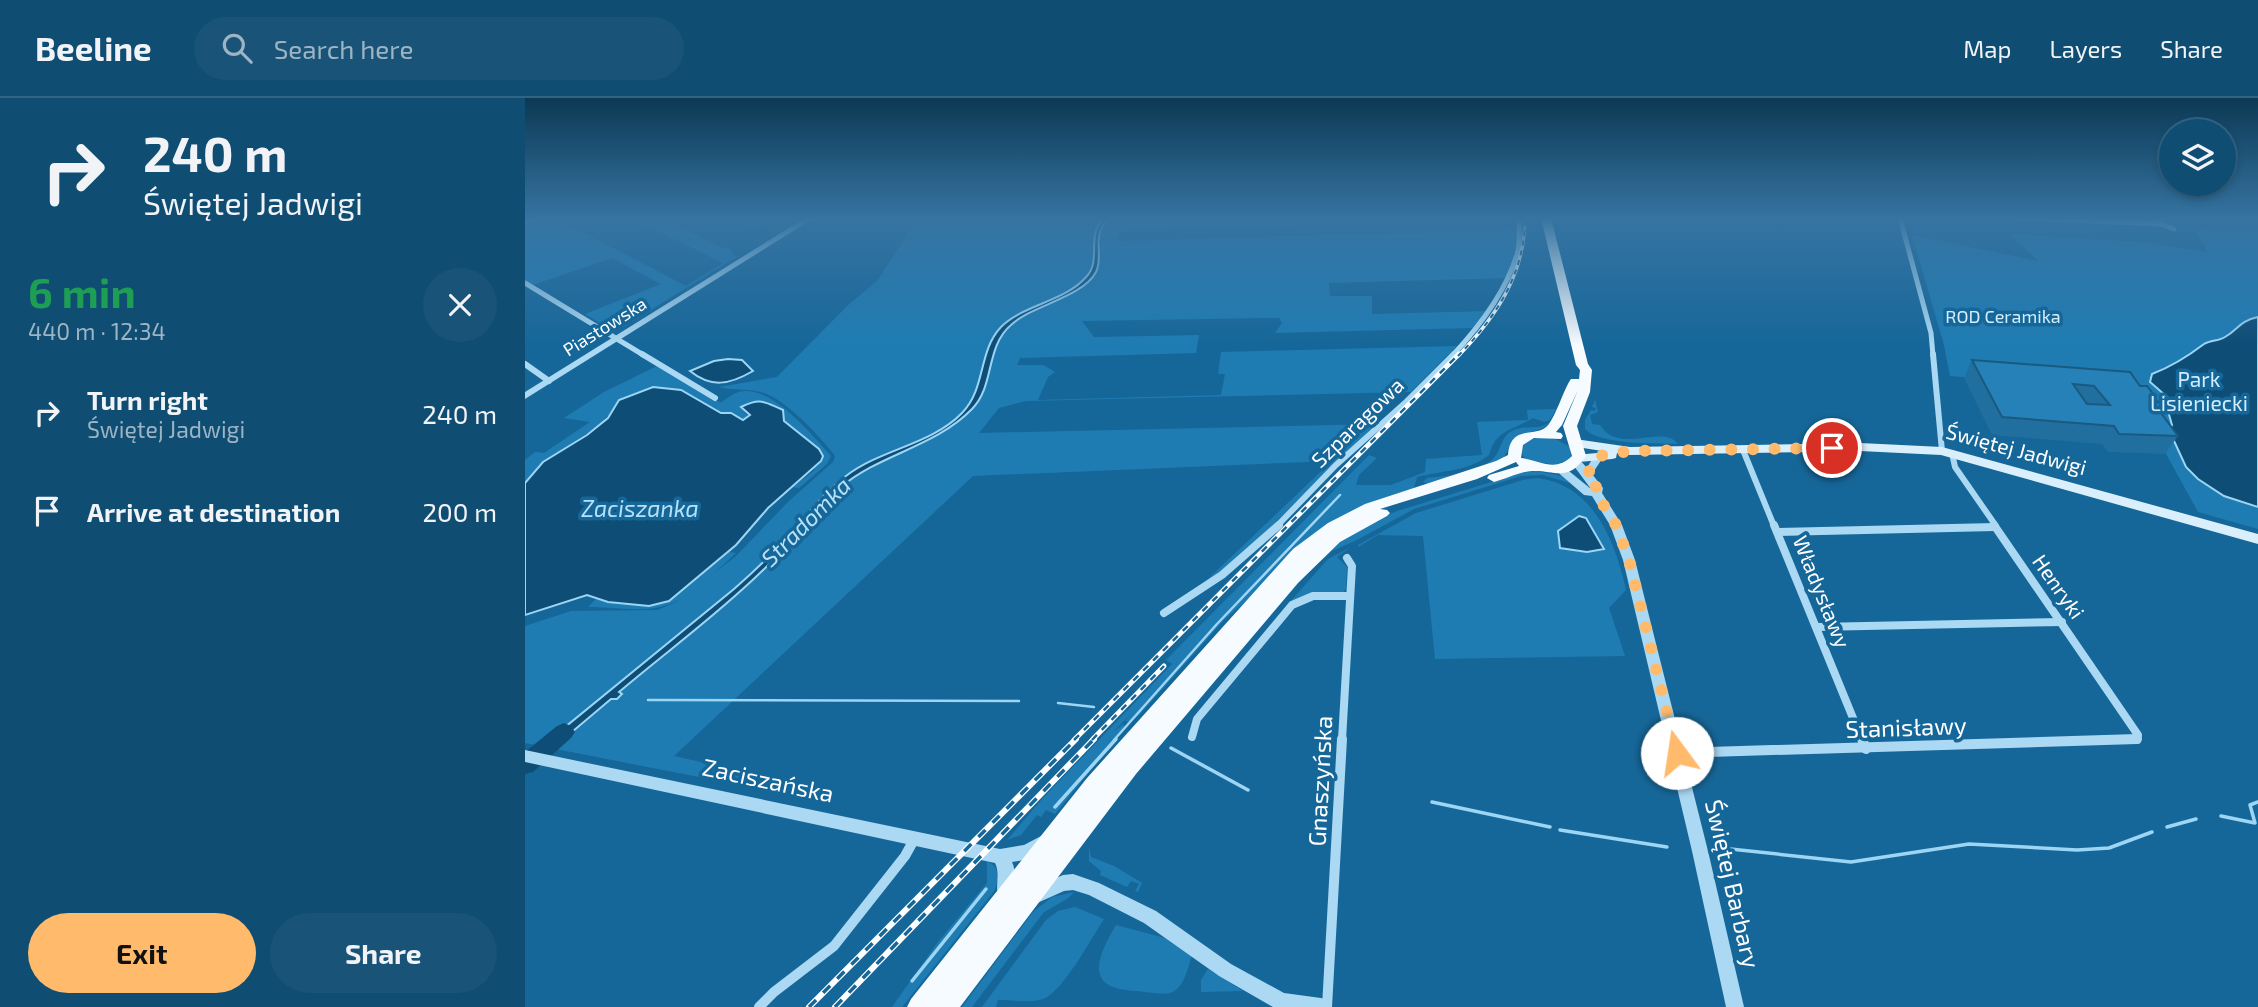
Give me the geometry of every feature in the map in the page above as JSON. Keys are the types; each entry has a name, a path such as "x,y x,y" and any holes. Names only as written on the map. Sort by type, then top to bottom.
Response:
{"main road":[{"path":"1059,842 1129,768 1297,574 1323,548 1353,527 1387,511 1531,467 1560,469 1580,465 1570,426 1585,387 1586,370 1581,365 1556,260"},
{"path":"1546,434 1555,425 1570,398 1577,370 1581,365"},
{"path":"1515,457 1516,444 1533,433 1575,443"},
{"name":"Świętej Jadwigi","path":"1575,443 1630,451"},
{"name":"Świętej Jadwigi","path":"1580,465 1599,456 1630,451 1860,447 1947,452 2258,539"},
{"path":"1515,457 1531,467"},
{"path":"919,1007 1014,900 1059,842 1115,759 1279,574 1310,543 1346,518 1370,507 1465,477 1515,457"},
{"path":"945,1007 1014,900"}],"street":[{"name":"Piastowska","path":"525,396 742,260"},
{"name":"Szparagowa","path":"1164,613 1200,593 1258,545 1333,471 1345,455 1356,449 1402,404 1479,324 1496,302 1516,260"},
{"name":"Henryki","path":"1911,260 1931,333 1947,452 1995,527 2138,735 2137,740"},
{"path":"525,283 715,398"},
{"path":"525,364 549,381"},
{"name":"Władysławy","path":"1743,450 1866,749"},
{"name":"Świętej Barbary","path":"1580,465 1597,488 1596,493 1616,525 1629,560 1677,753 1735,1007"},
{"name":"Świętej Barbary","path":"1560,469 1588,492 1596,493"},
{"path":"1777,532 1995,527"},
{"name":"Gnaszyńska","path":"1327,1007 1352,566 1347,558"},
{"path":"1192,737 1197,719 1292,605 1313,596 1349,596"},
{"path":"1818,627 2062,622"},
{"name":"Stanisławy","path":"1677,753 2137,740"},
{"name":"Zaciszańska","path":"525,757 559,762 1000,857 1059,842"},
{"path":"759,1007 774,992 834,946 905,856 915,837"},
{"path":"1059,842 1065,868 1073,882"},
{"path":"1000,857 1007,869 1014,900 1073,882 1136,909 1225,970 1282,1002 1321,1007"}],"green space":[{"path":"525,260 605,260 533,285 525,281"},
{"path":"617,260 637,260 686,286 723,263 718,260 731,260 615,332 585,314 661,284"},
{"path":"890,260 1513,260 1506,278 1329,283 1330,296 1372,296 1372,314 1488,311 1473,328 1275,333 1282,323 1279,318 1082,321 1094,337 1199,335 1196,353 1020,358 1017,365 1043,365 1055,372 1048,377 1038,400 1221,395 1225,374 1218,374 1221,352 1457,346 1411,392 1026,401 999,408 979,433 1379,424 1230,566 1188,598 1332,461 973,476 674,756 798,784 807,789 801,797 525,743 525,626 571,611 658,610 676,602 735,557 789,501 833,462 835,456 829,448 803,420 773,397 759,391 719,387 777,377 847,306 877,281"},
{"path":"1919,260 2258,260 2258,529 2198,512 2131,390 1950,376 1944,345"},
{"path":"659,365 712,400 722,402 736,393 748,391 762,394 801,423 831,456 827,464 799,488 793,487 815,470 784,421 783,410 765,403 747,404 743,411 749,417 743,420 731,413 721,413 681,390 653,387 625,397 598,426 543,462 525,483 525,460 535,452 544,453 590,422 564,418 604,392"},
{"path":"1595,400 1598,412 1590,415 1592,424 1600,425 1608,434 1629,439 1671,438 1678,444 1615,441 1592,434 1585,429 1585,420 1591,410 1595,411 1596,408 1592,407"},
{"path":"1556,409 1550,420 1544,422 1533,418 1500,435 1489,455 1481,460 1464,467 1417,477 1414,488 1377,500 1252,596 1224,620 1139,715 1130,722 1125,721 1134,711 1112,733 1123,724 1125,728 1055,814 1046,810 1041,817 1037,815 1021,835 1007,840 1043,798 1172,664 1166,660 1369,455 1377,458 1359,475 1356,485 1391,485 1425,472 1426,459 1482,455 1477,422 1528,420 1527,410"},
{"path":"1553,421 1543,428 1514,438 1503,459 1482,466 1494,458 1505,437 1512,431 1538,427"},
{"path":"1538,437 1556,439 1570,447 1571,458 1556,465 1526,460 1521,452 1523,444"},
{"path":"1536,471 1567,477 1573,484 1543,475 1521,476 1414,509 1332,551 1305,575 1157,749 1296,581 1332,546 1397,511 1521,473"},
{"path":"1461,473 1429,484 1423,482 1427,478"},
{"path":"1538,478 1557,483 1588,504 1599,519 1615,553 1626,590 1609,608 1625,656 1435,659 1423,536 1378,535 1358,547 1358,545 1416,513 1523,480","holes":["1586,518 1603,545 1558,541 1558,531"]},
{"path":"1351,547 1337,557 1347,567 1346,589 1343,592 1310,594 1289,603 1328,559"},
{"path":"729,552 736,553 701,585 670,604 643,609 588,607 597,598 608,602 669,601"},
{"path":"1089,846 1091,857 1114,866 1142,883 1138,892 1135,891 1139,884 1131,881 1127,887 1100,875 1101,871 1089,861"},
{"path":"987,861 994,866 997,873 995,890 902,1007 892,1007 938,942 987,883"},
{"path":"1074,892 1044,912 972,1007 962,1007 1033,912 1052,897"},
{"path":"1075,907 1104,919 1077,963 1059,986 1043,999 998,1000 996,1007 982,1007 1046,920 1058,911"},
{"path":"1116,925 1165,938 1192,956 1179,987 1163,994 1120,989 1109,985 1099,970 1100,960"},
{"path":"1208,969 1243,991 1201,992 1201,980"}],"water":[{"path":"1099,260 1096,272 1089,281 1068,295 1020,318 1003,334 993,355 984,389 972,409 941,433 873,466 841,487 761,572 619,692 622,694 617,699 611,699 553,748 542,746 734,589 772,554 837,483 875,459 936,433 950,424 970,403 989,347 1001,327 1021,313 1078,285 1087,276 1093,262"},
{"path":"2258,317 2258,507 2224,496 2198,479 2186,467 2169,430 2172,425 2168,411 2174,403 2150,382 2152,374"},
{"path":"742,360 753,371 720,383 705,380 690,371 714,361"},
{"name":"Zaciszanka","path":"653,387 681,390 721,413 731,413 743,420 750,415 741,407 758,401 783,410 784,421 819,449 823,456 821,461 768,508 736,545 669,601 649,606 608,602 587,595 525,615 525,483 543,462 587,435 608,418 619,400"},
{"path":"1579,516 1586,518 1604,549 1587,552 1560,548 1558,531"}],"building":[{"path":"1972,360 2130,372 2140,386 2147,386 2154,395 2151,395 2158,402 2153,402 2178,436 2119,434 2114,426 2002,417","holes":["2073,384 2094,386 2110,405 2087,404"]}],"waterway":[{"path":"1114,740 1217,624 1340,495"},
{"path":"648,700 1019,701"},
{"path":"1058,703 1094,707"},
{"name":"Stradomka","path":"525,765 564,732"},
{"path":"1055,807 1116,739"},
{"path":"1171,748 1248,790"},
{"path":"1432,802 1550,827"},
{"path":"2221,816 2255,823 2250,805 2258,802"},
{"path":"2167,827 2196,819"},
{"path":"1560,830 1667,847"},
{"path":"1721,848 1851,862 1969,844 2077,850 2109,848 2152,832"},
{"path":"912,981 986,889"}],"railway":[{"path":"1458,356 1496,310 1519,260"},
{"path":"1074,740 1459,354"},
{"path":"1092,740 1164,666"},
{"path":"809,1007 1076,739"},
{"path":"835,1007 1094,739"}],"route":[{"path":"1677,753 1622,537 1596,493 1597,488 1585,474 1591,470 1599,456 1630,451 1832,448"}],"park label":[{"name":"ROD Ceramika","path":"2003,317"},
{"name":"Park Lisieniecki","path":"2199,392"}]}
